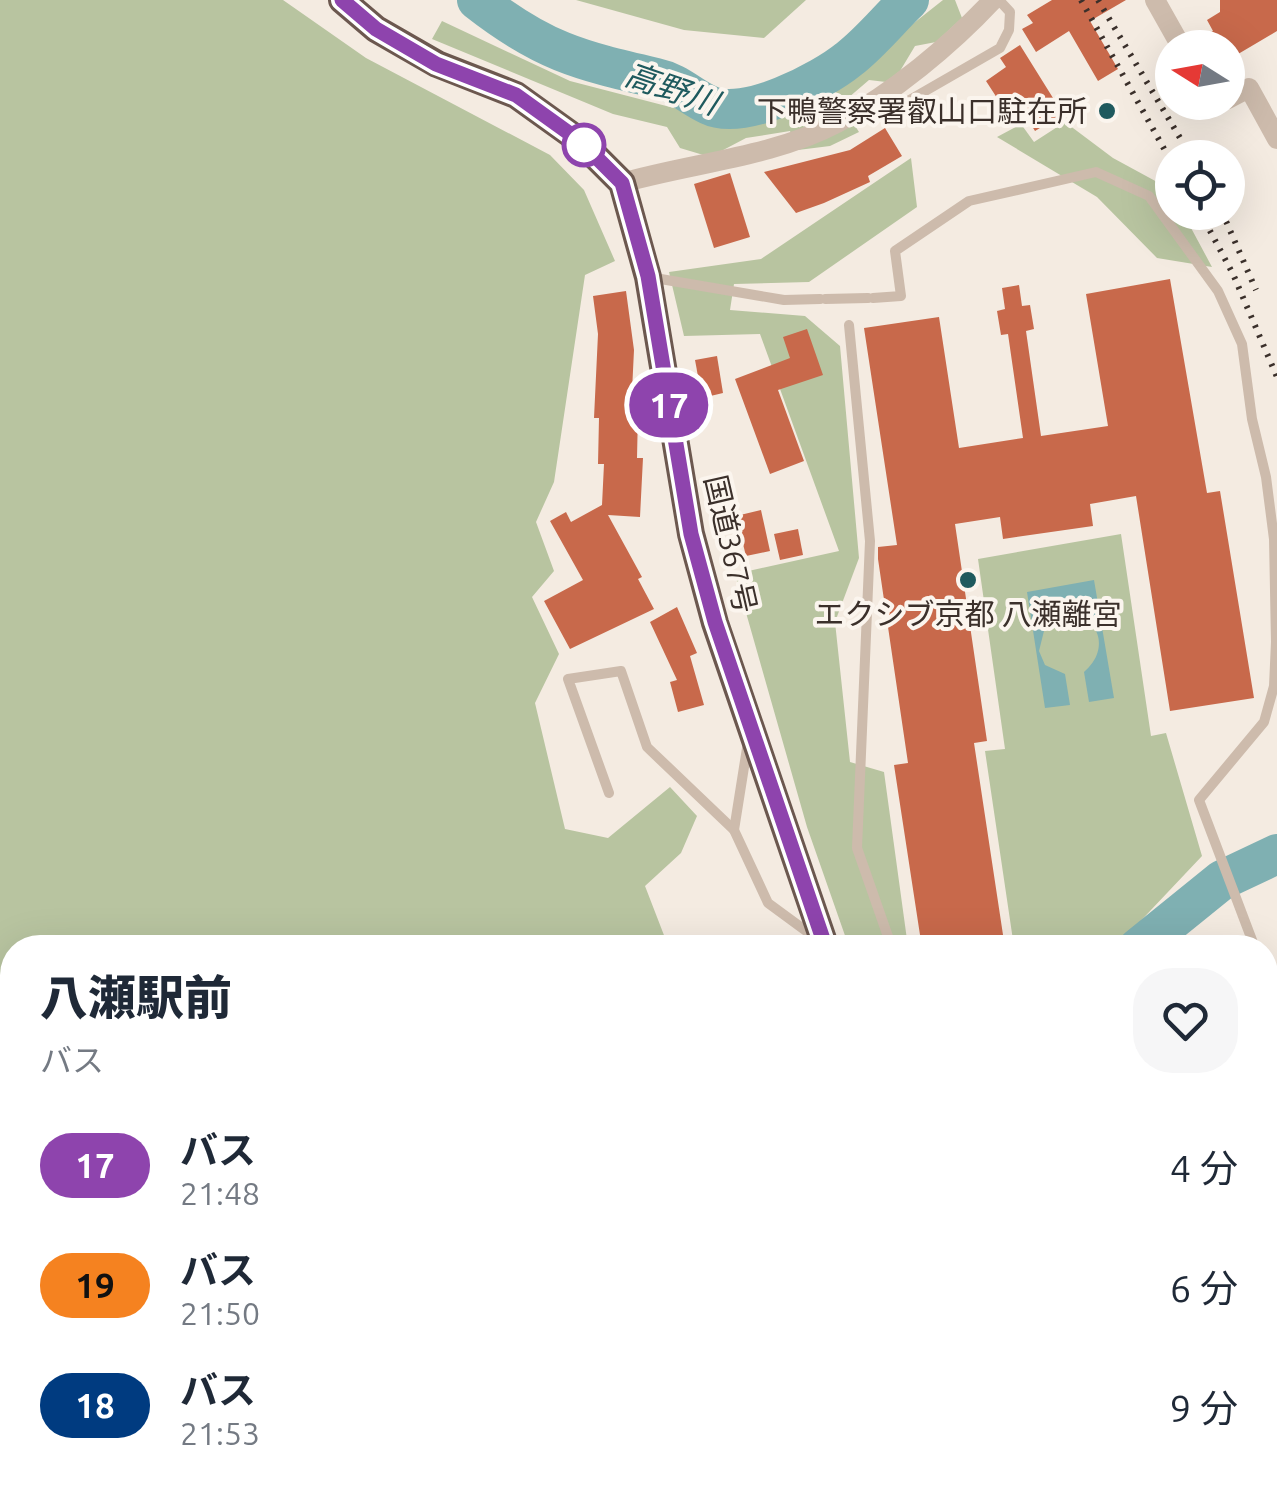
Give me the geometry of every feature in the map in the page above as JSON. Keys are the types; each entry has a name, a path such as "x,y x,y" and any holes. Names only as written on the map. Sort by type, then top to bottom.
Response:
{"highway":[{"name":"国道367号","path":"342,0 376,29 436,64 516,95 580,141 622,183 648,276 691,534 750,726 822,935"}],"street":[{"path":"962,0 991,4"},
{"path":"1155,0 1172,30"},
{"path":"622,183 788,142 837,123 958,38 991,4"},
{"path":"1245,90 1249,88 1277,139"}],"lane":[{"path":"888,113 1000,48 1009,30 1010,12 991,4"},
{"path":"648,276 784,300 901,296 895,251 969,202 1096,172 1149,196 1218,291 1242,344 1252,419 1266,478 1274,539 1274,686 1264,722 1198,800 1250,935"},
{"path":"848,300 870,541 857,848 887,935"},
{"path":"610,793 568,678 621,670 647,747 734,830 768,902 812,935"},
{"path":"734,830 750,726"}],"green space":[{"path":"0,0 283,0 366,58 550,155 584,190 615,261 585,275 554,482 536,522 554,571 532,597 559,654 535,703 565,829 608,838 670,787 697,816 681,853 645,886 664,935 0,935"},
{"path":"576,0 806,0 764,38 684,30"},
{"path":"943,0 955,0 962,18 936,42 915,46 900,71 886,82 869,80 841,104 859,132 830,146 798,150 790,131 746,138 710,157 680,148 667,127 613,114 432,39 442,21 570,81 674,108 754,112 829,90"},
{"path":"1065,122 1113,158 1155,181 1155,230 1192,230 1212,267 1157,258 1097,197 997,137 1021,124 1034,142"},
{"path":"911,158 917,207 809,282 734,284 730,310 805,316 840,346 859,558 835,622 850,762 884,772 906,935 845,935 807,827 735,574 839,551 760,334 684,336 669,272 761,259"},
{"path":"1121,534 1151,736 1166,733 1202,856 1127,935 1012,935 985,751 1005,749 978,559"}],"water":[{"path":"1094,580 1114,698 1089,702 1084,672 1099,648 1098,636 1085,619 1060,616 1046,623 1039,651 1045,665 1065,674 1070,705 1045,708 1027,592"}],"building":[{"path":"1052,0 1126,0 1090,21 1118,69 1098,81 1069,31 1036,52 1022,29 1033,23 1027,15"},
{"path":"1220,0 1277,0 1277,31 1245,50 1245,30 1212,30 1207,20 1220,12"},
{"path":"1020,45 1063,114 1035,131 1022,110 1010,118 986,81 1006,67 1000,58"},
{"path":"885,128 902,156 868,176 870,182 824,203 796,213 764,172 850,150"},
{"path":"730,173 750,237 714,248 694,184"},
{"path":"1170,279 1207,493 1220,491 1254,698 1170,711 1136,496 1090,504 1093,526 1003,539 1000,517 955,524 987,741 974,743 1003,935 920,935 894,765 908,763 878,559 878,547 897,545 864,328 939,317 959,448 1023,438 1008,334 1001,335 997,311 1005,309 1002,288 1019,285 1022,306 1030,305 1034,329 1026,331 1041,436 1108,426 1086,294"},
{"path":"626,291 634,350 631,412 638,412 637,458 643,458 640,517 608,515 642,577 638,579 654,609 570,649 544,601 583,580 550,521 566,512 571,522 602,505 604,464 598,464 599,418 594,418 598,334 593,296"},
{"path":"807,329 823,375 778,390 804,461 770,474 735,379 790,358 783,337"},
{"path":"717,356 723,393 702,398 695,360"},
{"path":"761,510 770,551 746,556 736,516"},
{"path":"798,529 803,555 780,560 774,534"},
{"path":"677,607 697,653 690,656 704,705 678,712 670,682 677,680 650,622"}],"waterway":[{"name":"高野川","path":"477,0 521,31 562,51 664,80 724,109 762,104 821,78 857,52 909,0"},
{"name":"高野川","path":"1154,935 1222,880 1277,854"}],"railway":[{"path":"1081,0 1159,140"},
{"path":"1098,0 1181,140"},
{"path":"1210,230 1277,377"},
{"path":"1230,230 1256,290"}],"bus line":[{"name":"17","path":"342,0 376,29 436,64 516,95 580,141 622,183 648,276 691,534 715,622 822,935"}],"place":[{"name":"下鴨警察署叡山口駐在所","path":"1107,111"},
{"name":"エクシブ京都 八瀬離宮","path":"968,580"}]}
